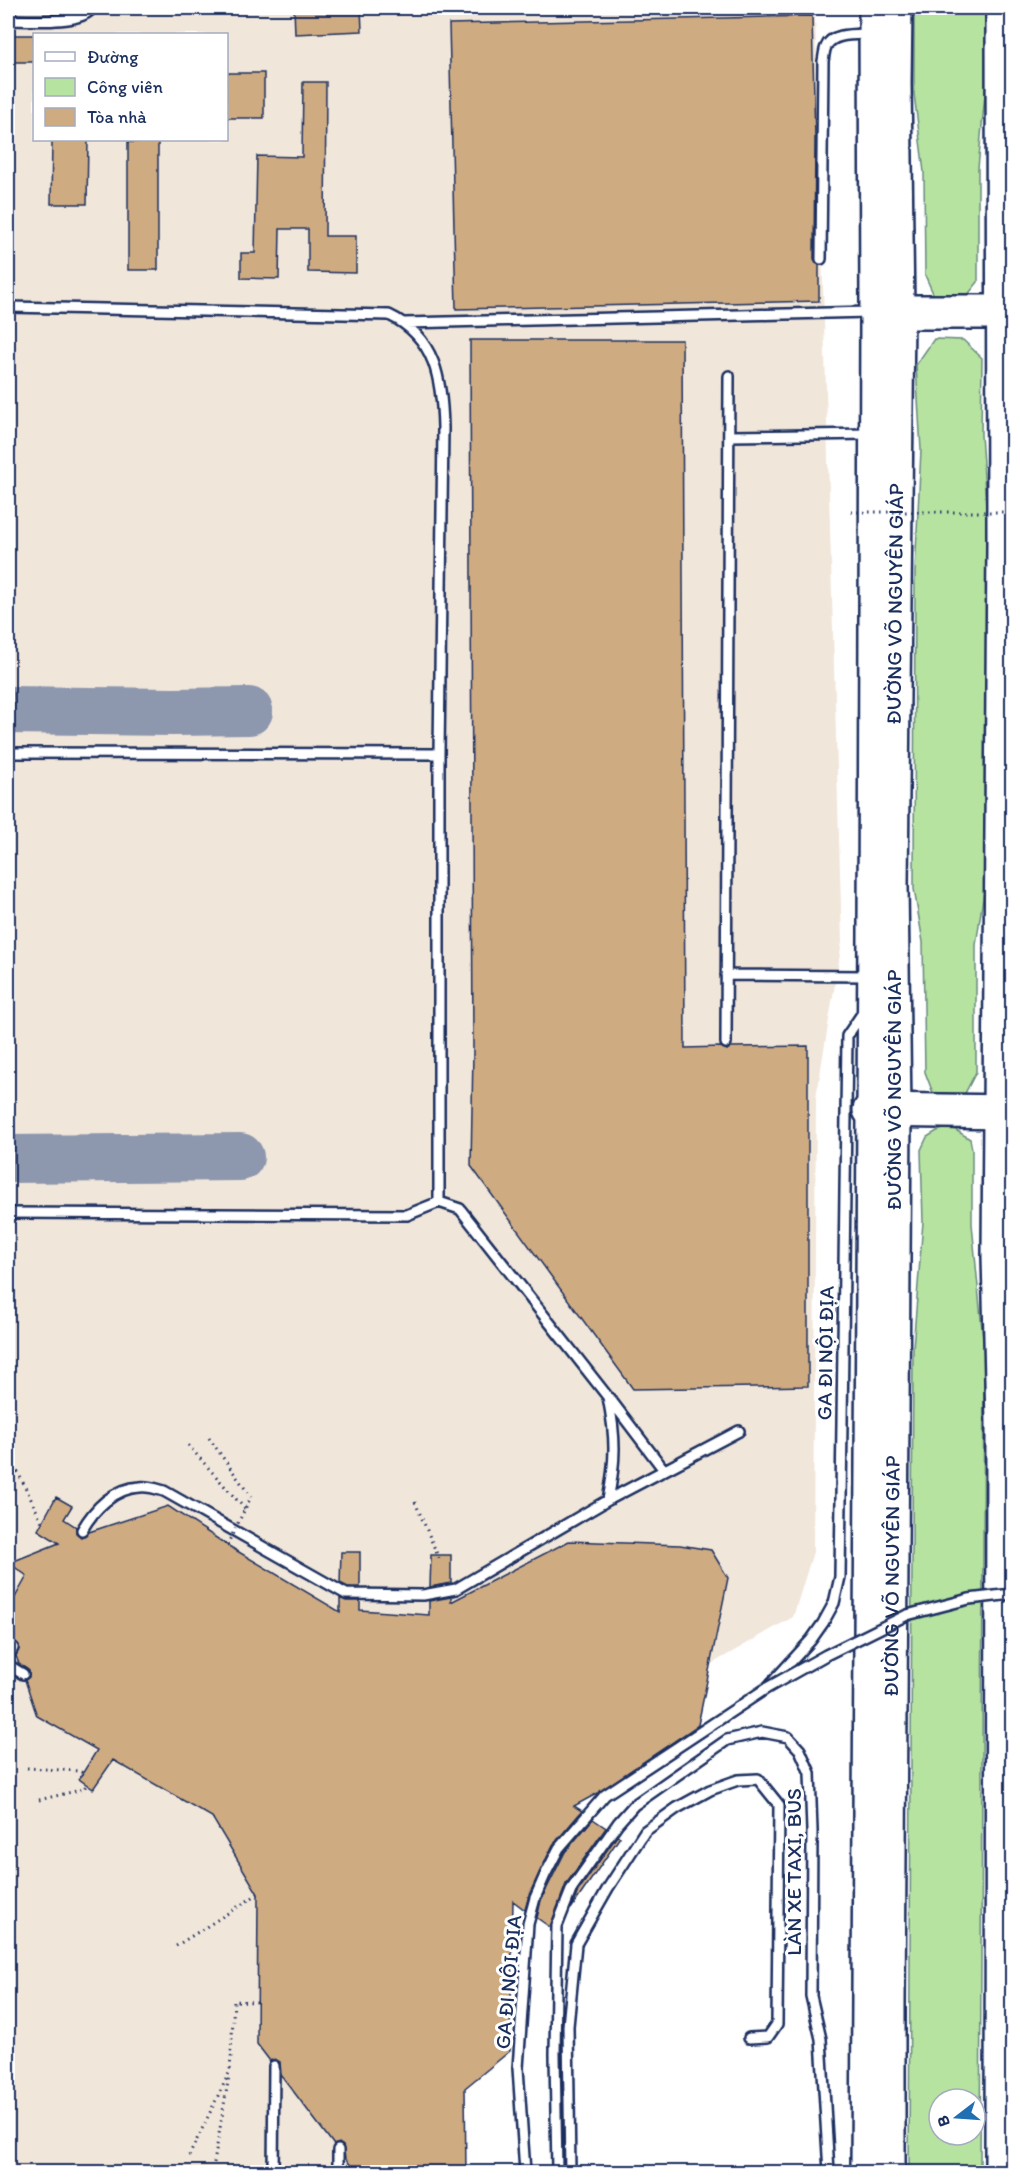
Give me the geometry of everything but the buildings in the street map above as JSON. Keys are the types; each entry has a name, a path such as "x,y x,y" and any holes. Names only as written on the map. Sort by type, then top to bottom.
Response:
{"highway":[{"name":"ĐƯỜNG VÕ NGUYÊN GIÁP","path":"888,2172 893,1314 878,984 891,886 886,312 895,8"},
{"path":"1002,2172 1003,1421 1008,843 1008,312 1003,8"},
{"path":"886,312 1008,312"},
{"path":"882,1110 1007,1112"}],"main road":[{"name":"ĐƯỜNG VÕ NGUYÊN GIÁP","path":"873,21 886,312 873,434 872,933 878,984"},
{"path":"872,933 891,886"},
{"name":"ĐƯỜNG VÕ NGUYÊN GIÁP","path":"865,2172 868,1338 882,1110"},
{"path":"868,1338 893,1314"}],"lane":[{"path":"8,20 70,19 89,12 92,8"},
{"path":"821,259 823,61 826,46 832,39 845,36 873,21"},
{"path":"8,307 389,315 405,322 886,312"},
{"path":"405,322 420,339 436,366 442,394 439,1202"},
{"path":"726,1042 729,376"},
{"path":"729,436 873,434"},
{"path":"8,753 439,754"},
{"path":"726,975 878,984"},
{"name":"GA ĐI NỘI ĐỊA","path":"766,1688 811,1640 823,1623 834,1603 840,1577 847,1036 878,984"},
{"path":"8,1213 407,1215 439,1202 460,1209 664,1470"},
{"path":"608,1397 615,1432 615,1464 608,1500"},
{"path":"82,1530 93,1512 115,1494 140,1486 164,1491 346,1594 423,1595 456,1589 608,1500 739,1431"},
{"name":"GA ĐI NỘI ĐỊA","path":"525,2172 518,2068 528,1924 535,1898 560,1848 605,1795 766,1688 907,1615 969,1599 1012,1594"},
{"path":"8,1657 13,1648"},
{"path":"8,1665 23,1674"},
{"name":"LÀN XE TAXI, BUS","path":"557,2172 555,2054 557,1926 572,1887 618,1823 634,1805 727,1740 762,1732 788,1737 800,1750 810,1773 813,1832 811,1996 821,2039 829,2171"},
{"path":"570,2172 568,2026 576,1944 608,1888 645,1831 677,1808 710,1790 738,1780 758,1779 779,1805 777,2024 768,2037 749,2038"},
{"path":"273,2172 274,2066"},
{"path":"338,2150 338,2172"}],"path":[{"path":"851,512 1012,512"},
{"path":"209,1438 251,1497 228,1545"},
{"path":"188,1445 246,1509"},
{"path":"15,1466 42,1522"},
{"path":"415,1502 440,1561"},
{"path":"27,1768 83,1773"},
{"path":"39,1800 84,1789 87,1785"},
{"path":"176,1946 258,1894"},
{"path":"214,2163 230,2071 234,2001 257,2002"},
{"path":"189,2157 230,2071"}],"shaded area":[{"path":"8,8 815,8 842,942 816,1098 813,1552 793,1617 445,1817 446,2172 8,2172"}],"green space":[{"path":"914,8 986,8 985,94 978,168 978,282 962,302 936,300 925,275 924,172 914,94"},
{"path":"934,339 963,340 982,358 981,435 990,561 984,891 976,945 976,1072 962,1099 947,1099 933,1093 925,1072 923,942 914,889 915,573 921,450 916,365"},
{"path":"951,1127 970,1139 972,1224 984,1350 980,2087 927,2087 927,2147 980,2147 980,2172 909,2172 913,1348 923,1222 921,1150 927,1137"}],"taxiway":[{"path":"8,710 249,711"},
{"path":"8,1159 240,1157"}]}
